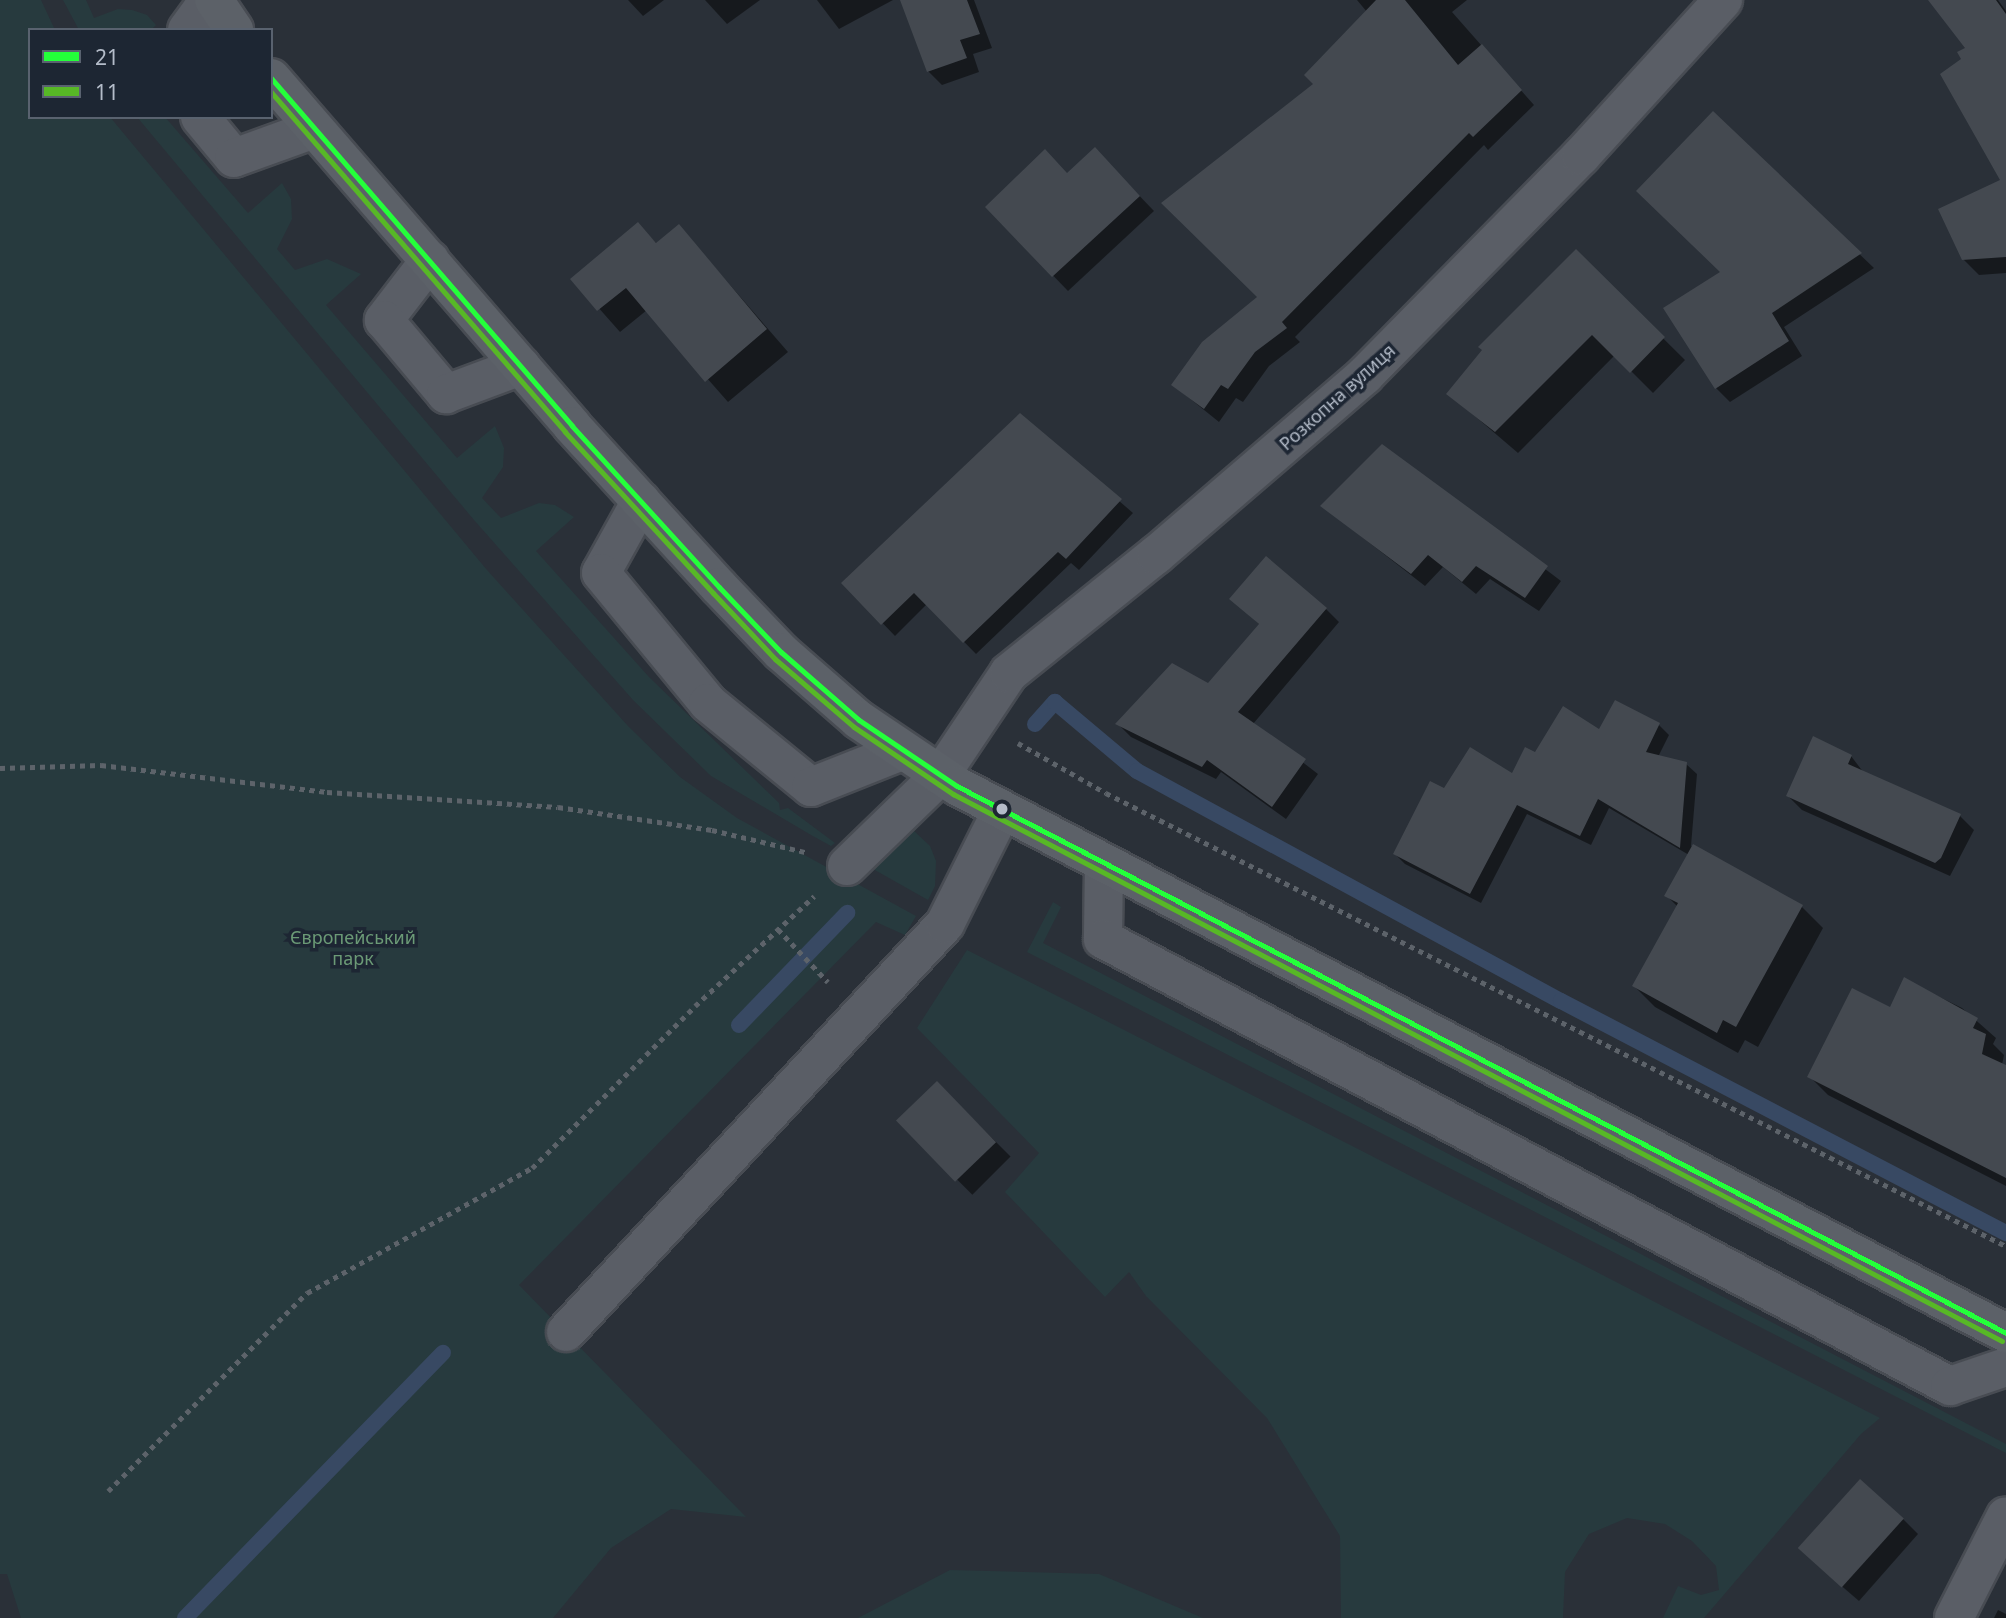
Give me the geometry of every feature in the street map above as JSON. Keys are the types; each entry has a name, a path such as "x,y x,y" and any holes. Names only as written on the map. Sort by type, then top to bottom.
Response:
{"main road":[{"path":"211,0 232,28"},
{"path":"273,80 641,501 781,652 859,720 940,776 1002,810 2006,1333"}],"street":[{"path":"189,28 211,0"},
{"name":"Розкопна вулиця","path":"847,866 940,776 977,715 1031,652 1156,555 1365,375 1581,156 1723,0"},
{"path":"202,119 234,158 314,129"},
{"path":"430,260 384,320 446,394 521,366"},
{"path":"641,501 600,573 708,703 811,787 902,751"},
{"path":"566,1332 945,924 1002,810"},
{"path":"1104,864 1103,939 1950,1386 2006,1367"},
{"path":"1954,1618 2006,1516"}],"path":[{"path":"977,715 1106,793 2006,1246"},
{"path":"0,768 101,765 327,792 558,807 712,830 788,846 847,866 778,929 532,1168 307,1293 108,1491"},
{"path":"778,929 821,975"}],"green space":[{"name":"Європейський парк","path":"0,0 41,0 54,28 28,28 28,119 112,119 487,570 628,726 680,777 737,818 916,916 905,935 876,922 519,1285 746,1517 671,1509 611,1548 553,1618 21,1618 7,1574 0,1574"},
{"path":"63,0 86,0 94,18 118,9 132,10 147,15 156,25 153,28 78,28"},
{"path":"139,119 167,119 248,213 282,183 291,199 292,219 277,249 295,270 327,259 361,274 326,305 457,458 495,426 504,448 503,467 482,498 501,518 539,503 555,505 574,517 536,551 649,677 779,803 780,810 788,808 835,843 831,846 711,776 633,700 474,520"},
{"path":"913,830 930,846 936,861 935,886 928,900 873,869"},
{"path":"1053,902 1061,907 1043,943 2006,1444 2006,1453 1027,952"},
{"path":"967,950 1880,1418 1861,1434 1704,1618 1663,1618 1678,1586 1701,1595 1719,1590 1716,1566 1692,1541 1665,1524 1627,1518 1589,1534 1565,1572 1563,1618 1341,1618 1340,1536 1267,1418 1146,1296 1129,1272 1105,1297 1005,1192 1039,1153 917,1028"},
{"path":"950,1570 1099,1574 1203,1618 858,1618"}],"building":[{"path":"900,0 967,0 980,34 960,40 967,58 927,72"},
{"path":"1376,0 1405,0 1458,65 1482,44 1522,90 1473,137 1469,133 1282,322 1287,328 1255,352 1228,389 1221,385 1204,409 1171,385 1202,342 1257,297 1161,203 1313,84 1304,75"},
{"path":"1928,0 1996,0 2006,14 2006,257 1962,260 1938,209 2000,180 1940,74 1961,59 1957,52 1965,48"},
{"path":"1713,111 1862,253 1772,313 1789,341 1715,389 1663,308 1720,272 1636,191"},
{"path":"1095,147 1140,196 1052,277 985,207 1045,149 1067,173"},
{"path":"638,222 656,243 679,224 767,329 705,382 626,288 597,311 570,279"},
{"path":"1576,249 1665,337 1630,373 1592,335 1495,432 1446,394 1482,350 1478,347"},
{"path":"1020,413 1122,499 1066,559 1058,552 963,643 914,593 881,625 841,583"},
{"path":"1382,444 1548,566 1525,598 1476,566 1462,582 1428,555 1411,574 1320,506"},
{"path":"1266,556 1327,608 1238,712 1306,759 1272,807 1207,760 1202,767 1115,724 1172,663 1208,683 1259,624 1229,599"},
{"path":"1615,700 1660,723 1646,752 1687,762 1680,848 1598,799 1580,836 1517,805 1470,894 1393,854 1430,781 1444,788 1470,747 1512,773 1525,747 1535,752 1563,706 1599,729"},
{"path":"1813,736 1852,755 1848,764 1961,814 1941,858 1935,863 1786,796"},
{"path":"1693,844 1803,905 1736,1027 1723,1020 1717,1033 1632,986 1678,903 1664,896"},
{"path":"1904,977 1978,1018 1973,1028 1986,1034 1982,1054 2006,1065 2006,1178 1807,1077 1852,988 1890,1007"},
{"path":"937,1081 996,1142 955,1182 896,1121"},
{"path":"1860,1479 1904,1518 1842,1588 1798,1548"}],"waterway":[{"path":"1035,724 1055,702 1137,771 1561,1001 2006,1233"},
{"path":"739,1025 847,913"},
{"path":"185,1618 443,1353"}],"transit line":[{"name":"21","path":"273,80 572,426 719,587 781,652 859,720 957,786 2006,1333"},
{"name":"11","path":"273,94 565,432 775,659 854,727 953,794 2002,1341"}]}
